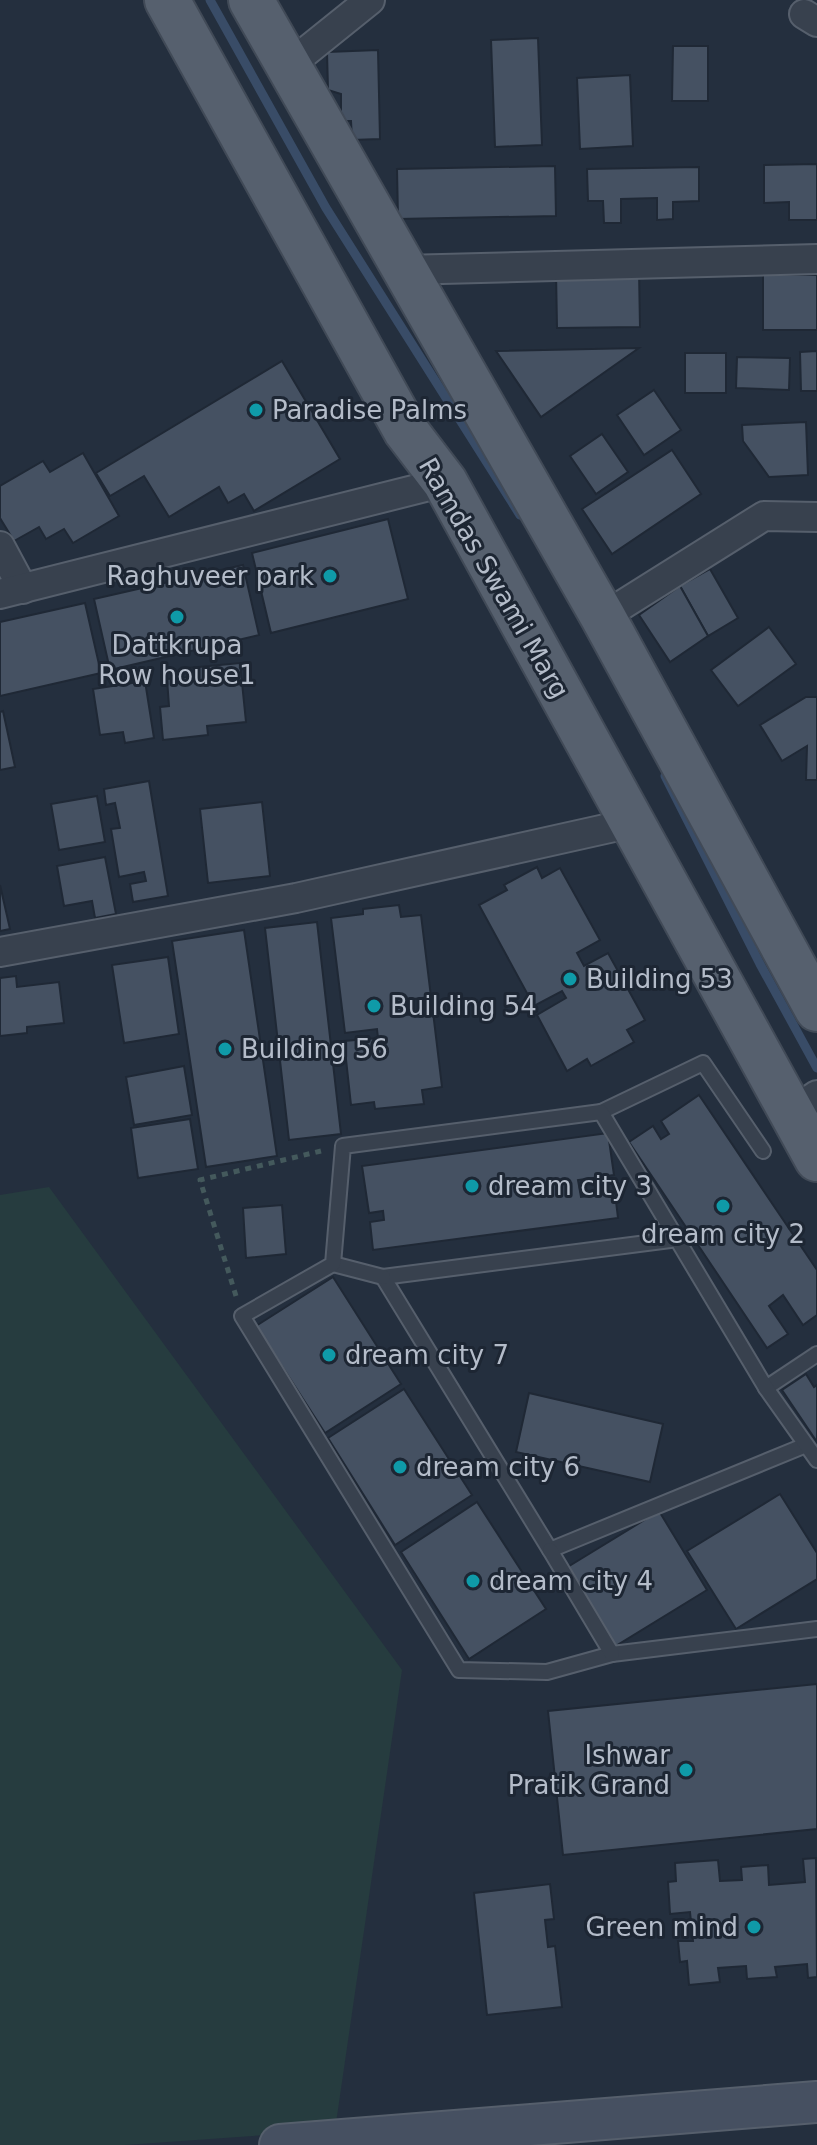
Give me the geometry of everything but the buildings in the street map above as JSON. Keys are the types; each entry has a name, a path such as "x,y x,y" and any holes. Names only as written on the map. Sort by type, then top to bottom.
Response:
{"main road":[{"name":"Ramdas Swami Marg","path":"167,0 406,431 445,482 632,823 806,1102 817,1159"},
{"path":"251,0 603,617 817,1009"},
{"path":"280,2145 817,2102"}],"street":[{"path":"288,66 370,0"},
{"path":"403,270 817,259"},
{"path":"0,546 12,591 445,482"},
{"path":"603,617 764,516 817,517"},
{"path":"0,952 296,898 632,823"}],"lane":[{"path":"333,1264 343,1146 601,1112 703,1063 763,1151"},
{"path":"601,1112 766,1388 817,1460"},
{"path":"678,1239 383,1277 333,1264 242,1316 459,1670 547,1672 612,1654 817,1629"},
{"path":"383,1277 612,1654"},
{"path":"766,1388 817,1354"},
{"path":"550,1550 806,1445"}],"path":[{"path":"242,1316 200,1180 343,1146"}],"green space":[{"path":"49,1187 402,1670 335,2130 125,2145 0,2145 0,1195"}],"waterway":[{"path":"210,0 326,208 520,515"},
{"path":"665,776 760,964 817,1068"}],"place":[{"name":"Paradise Palms","path":"256,410"},
{"name":"Raghuveer park","path":"330,576"},
{"name":"Dattkrupa Row house1","path":"177,617"},
{"name":"Building 53","path":"570,979"},
{"name":"Building 54","path":"374,1006"},
{"name":"Building 56","path":"225,1049"},
{"name":"dream city 3","path":"472,1186"},
{"name":"dream city 2","path":"723,1206"},
{"name":"dream city 7","path":"329,1355"},
{"name":"dream city 6","path":"400,1467"},
{"name":"dream city 4","path":"473,1581"},
{"name":"Ishwar Pratik Grand","path":"686,1770"},
{"name":"Green mind","path":"754,1927"}]}
